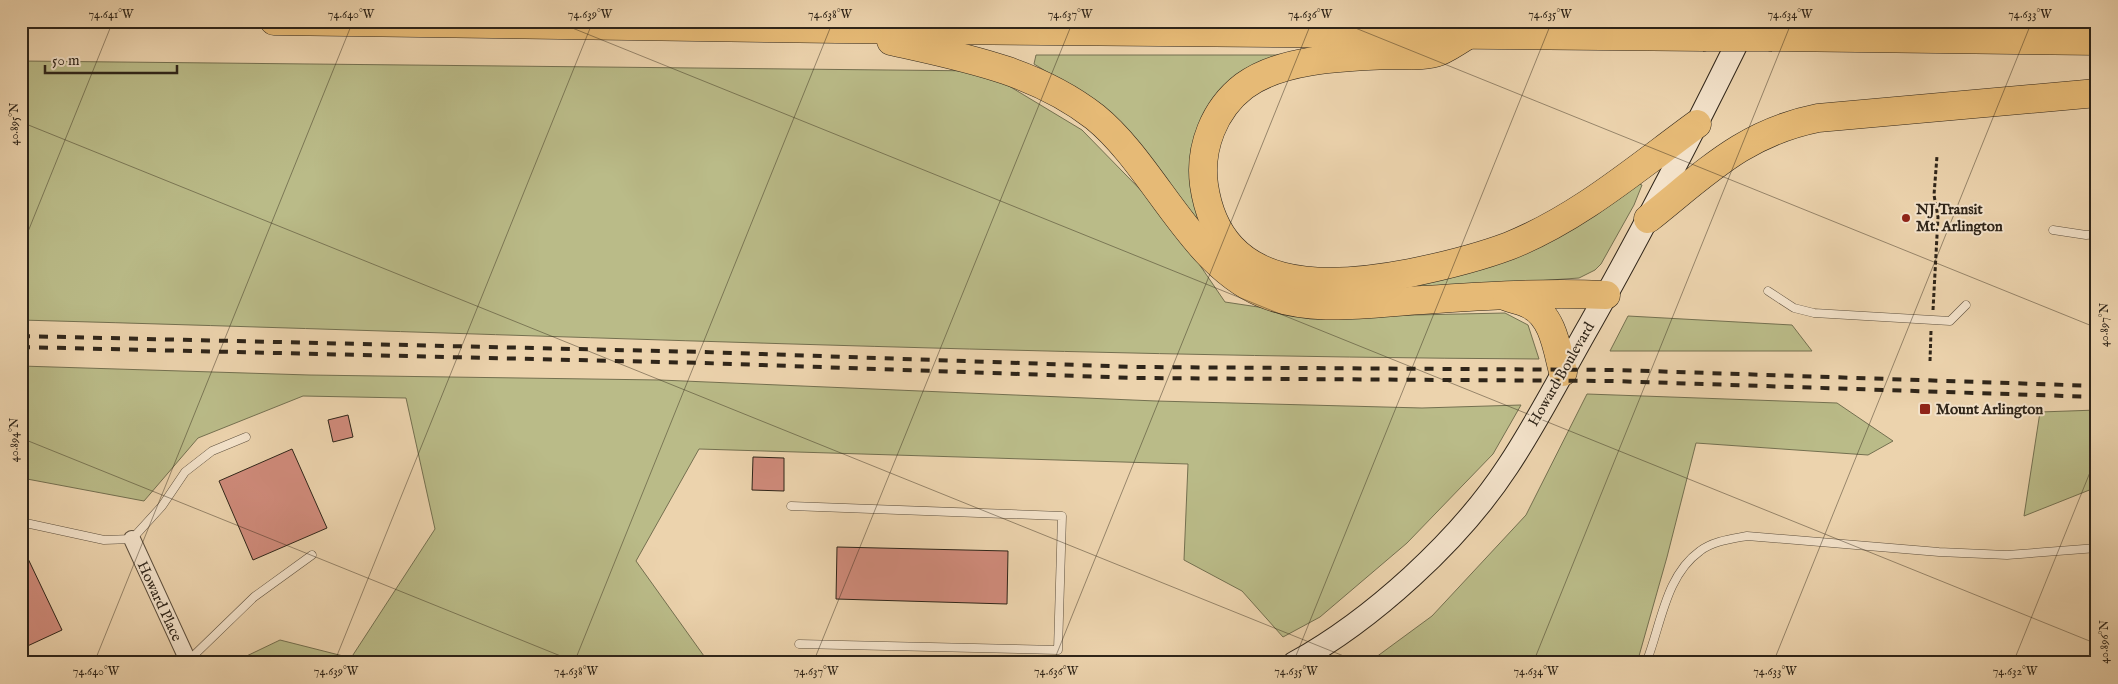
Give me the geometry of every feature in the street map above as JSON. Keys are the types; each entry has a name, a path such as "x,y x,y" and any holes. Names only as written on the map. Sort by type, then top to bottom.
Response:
{"highway":[{"path":"274,21 837,29 2097,41"},
{"path":"837,29 1001,68 1028,78 1065,96 1096,118 1121,144 1219,266 1242,283 1262,293 1284,300 1328,305 1501,295 1568,293 1606,295"},
{"path":"1470,34 1434,54 1328,60 1281,68 1259,76 1229,99 1209,132 1203,159 1203,177 1206,199 1213,217 1234,249 1262,270 1308,282 1375,280 1452,265 1510,245 1567,217 1697,124"},
{"path":"1648,219 1736,149 1765,133 1799,122 1818,118 2097,93"},
{"path":"1501,295 1531,305 1540,312 1551,329 1563,372"}],"main road":[{"name":"Howard Boulevard","path":"1294,663 1374,609 1432,558 1465,521 1508,467 1648,219 1748,21"}],"street":[{"name":"Howard Place","path":"132,539 188,662"}],"lane":[{"path":"2053,230 2086,235 2097,234"},
{"path":"1768,291 1794,308 1814,313 1950,321 1966,306"},
{"path":"21,522 104,540 132,539 162,506 186,472 212,451 246,437"},
{"path":"791,506 1062,516 1058,650 800,644"},
{"path":"1646,663 1672,585 1684,565 1700,550 1721,541 1747,536 2007,556 2097,548"},
{"path":"188,662 254,598 312,555"}],"path":[{"path":"1930,361 1938,217 1934,195 1937,156"}],"green space":[{"path":"1036,55 1279,55 1205,121 1224,250 1375,289 1636,183 1642,185 1634,205 1601,264 1595,270 1579,278 1337,295 1233,263 1088,97 1034,64"},
{"path":"21,61 984,71 1082,130 1167,217 1225,302 1324,317 1505,313 1528,325 1539,359 1160,354 21,320"},
{"path":"1628,316 1792,325 1812,351 1610,351"},
{"path":"21,366 309,375 660,380 1156,401 1422,408 1521,405 1493,454 1407,543 1320,617 1283,637 1242,591 1184,560 1188,464 699,449 636,561 709,663 232,663 280,640 351,658 435,529 406,398 303,396 198,438 144,501 27,479 21,481"},
{"path":"1587,394 1837,403 1893,441 1868,455 1696,443 1667,557 1637,663 1368,663 1432,616 1526,515"},
{"path":"2097,410 2097,487 2024,516 2040,412"}],"building":[{"path":"348,415 353,437 333,442 328,420"},
{"path":"292,449 327,528 253,560 219,481"},
{"path":"753,457 784,458 784,491 752,490"},
{"path":"21,544 62,630 21,649"},
{"path":"837,547 1008,551 1007,604 836,599"}],"railway":[{"path":"21,336 703,352 1136,367 1618,370 2097,386"},
{"path":"21,347 703,363 1136,378 1612,381 2097,397"}],"place":[{"name":"NJ Transit Mt. Arlington","path":"1906,218"},
{"name":"Mount Arlington","path":"1925,409"}]}
